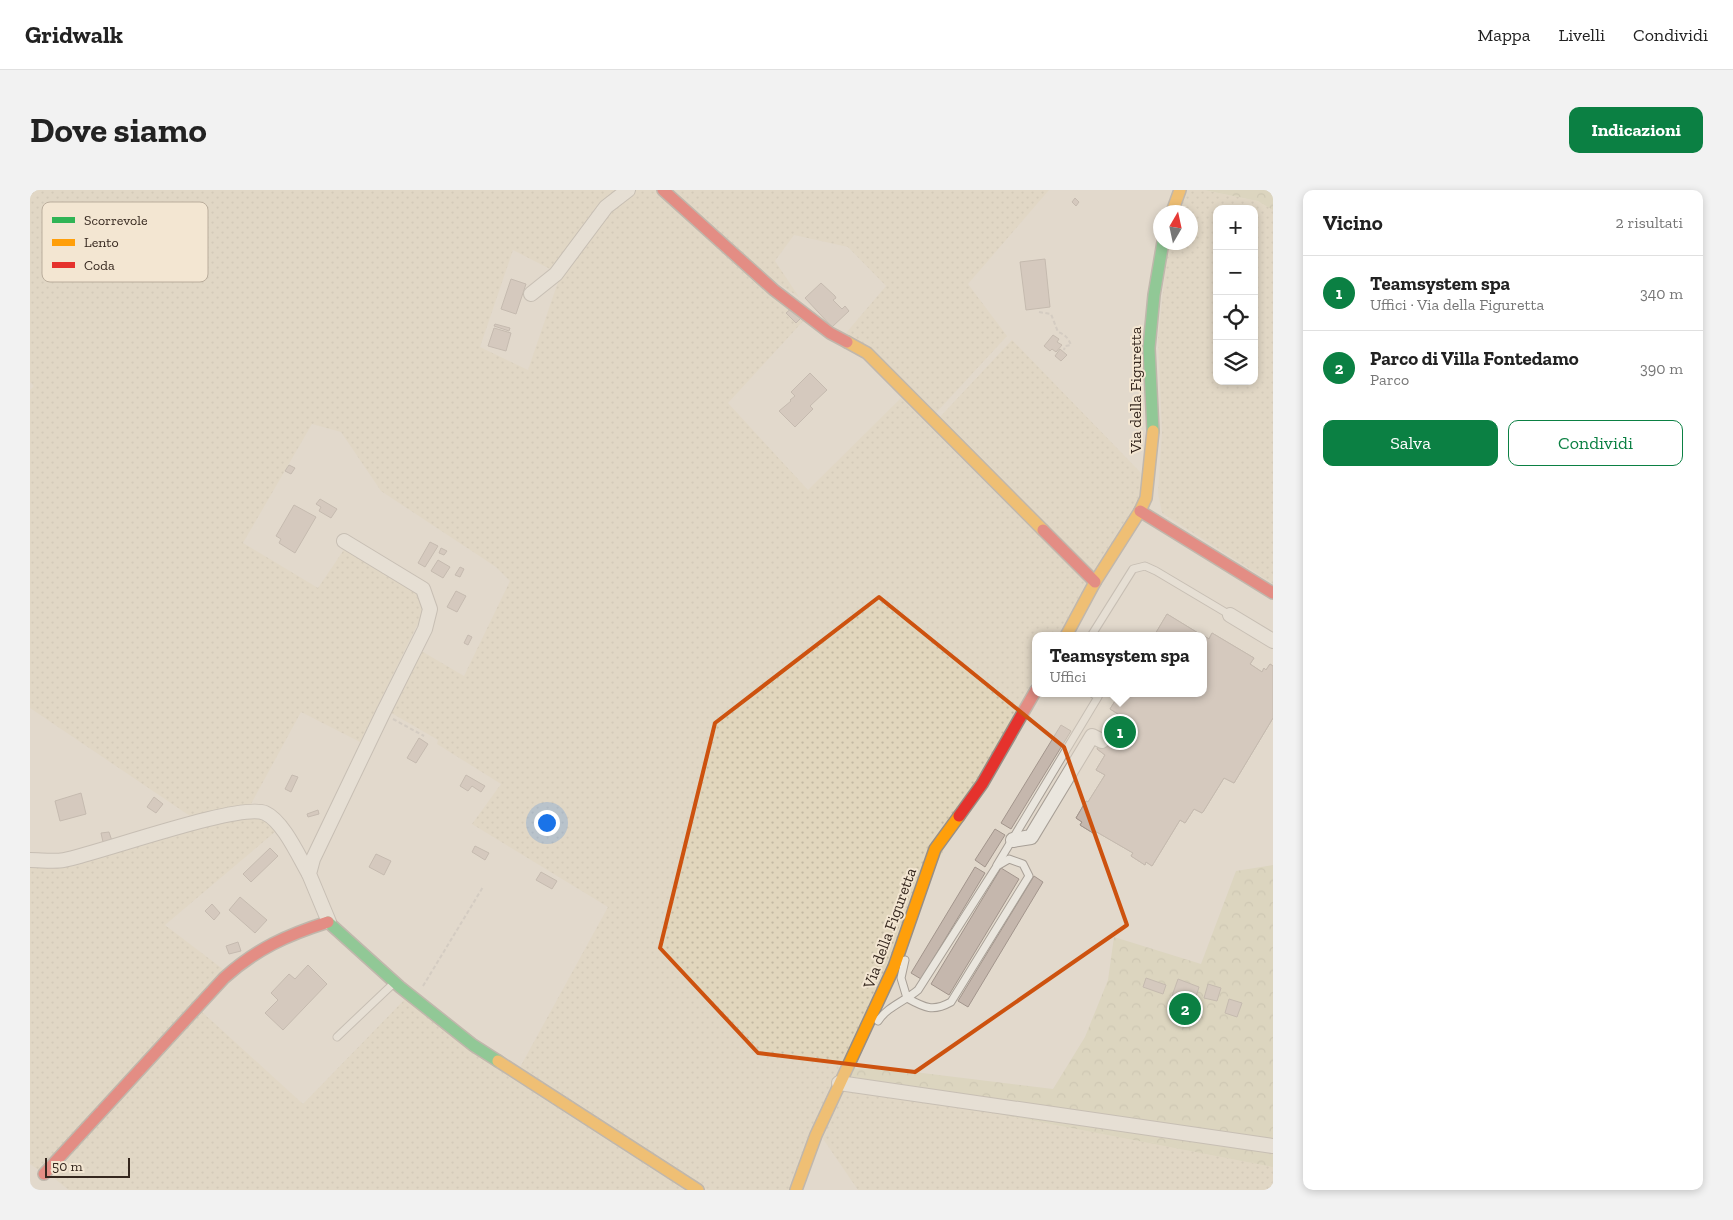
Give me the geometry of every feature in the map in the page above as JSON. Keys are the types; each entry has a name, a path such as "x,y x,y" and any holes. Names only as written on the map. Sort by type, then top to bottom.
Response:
{"street":[{"path":"531,294 556,274 606,207 628,190"},
{"path":"663,190 774,290 830,333 867,353 1095,582"},
{"path":"1175,205 1180,190"},
{"name":"Via della Figuretta","path":"1068,632 1095,582 1140,511 1146,498 1153,439 1149,348 1154,295 1162,250"},
{"path":"1140,511 1273,593"},
{"path":"309,874 313,859 383,713 426,629 430,609 423,589 344,541"},
{"path":"1230,615 1273,641"},
{"name":"Via della Figuretta","path":"796,1190 816,1135 894,967 935,849 982,784 1032,697"},
{"path":"1013,840 1031,837 1092,736 1102,741"},
{"path":"30,860 61,861 84,856 192,823 243,811 256,810 265,813 274,820 294,847 309,874 329,922 395,982 473,1045 698,1190"},
{"path":"44,1174 240,963 263,947 294,932 329,922"},
{"path":"839,1083 1273,1146"}],"lane":[{"path":"1094,632 1134,568 1145,566 1230,615"},
{"path":"860,1043 871,1032 883,1013 918,990 927,977 1013,840 1098,697"},
{"path":"922,886 901,978 907,998 921,1006 940,1008 952,1002 1029,876 1023,864 1009,859 997,866"},
{"path":"337,1038 395,982"}],"path":[{"path":"1039,312 1051,314 1058,332 1069,340 1071,345 1065,346 1064,350"},
{"path":"383,713 424,736"},
{"path":"415,999 483,886"}],"highlighted area":[{"path":"879,597 1064,747 1127,925 915,1072 758,1053 660,948 715,723"}],"shaded area":[{"path":"30,190 619,190 554,271 513,250 480,347 528,370 560,276 612,207 635,190 658,190 806,318 728,403 808,490 904,395 1089,581 1061,632 1032,632 1032,682 976,783 898,944 791,1190 708,1190 519,1069 608,907 472,824 501,784 437,744 438,740 388,711 418,649 464,676 510,581 496,567 381,491 341,432 312,424 243,543 318,588 345,548 418,593 425,609 360,742 301,712 251,804 190,816 30,708 30,390 34,386 30,382"},
{"path":"673,190 1049,190 968,284 1007,336 935,414 846,333 886,286 848,247 794,235 775,261 799,297 765,275"},
{"path":"1187,190 1204,190 1273,204 1273,584 1162,513 1158,493 1162,432 1158,338 1167,250 1198,250 1198,205 1182,205"},
{"path":"1012,340 1144,476 1137,504 1095,574 939,418"},
{"path":"254,814 271,822 276,831 165,925 224,970 40,1171 30,1164 30,866"},
{"path":"405,999 690,1190 69,1190 50,1175 201,1011 303,1104"},
{"path":"843,1087 1273,1156 1273,1190 858,1190 821,1136"}],"green space":[{"path":"1204,190 1273,190 1273,210 1258,201"},
{"path":"1273,865 1273,1167 839,1083 848,1068 898,1070 1053,1089 1085,1037 1108,980 1114,937 1201,964 1236,871"}],"building":[{"path":"1075,198 1079,202 1076,206 1072,202"},
{"path":"1045,259 1050,307 1026,310 1020,262"},
{"path":"511,279 526,284 516,314 501,309"},
{"path":"821,283 835,296 836,298 833,300 842,309 845,306 849,311 832,327 805,298"},
{"path":"794,306 803,316 796,323 786,313"},
{"path":"495,324 510,328 509,331 494,326"},
{"path":"494,328 511,333 506,351 488,346"},
{"path":"1053,335 1059,339 1057,342 1062,345 1056,352 1052,349 1050,351 1044,346"},
{"path":"1060,349 1067,355 1061,361 1055,356"},
{"path":"810,373 827,390 810,406 813,409 795,427 779,411 791,401 795,396 791,392"},
{"path":"289,465 295,468 291,474 285,471"},
{"path":"320,499 337,509 331,518 319,511 321,507 316,504"},
{"path":"294,505 316,517 295,553 279,543 281,539 276,536"},
{"path":"430,542 438,546 425,567 418,563"},
{"path":"441,548 447,551 444,555 439,553"},
{"path":"438,560 450,567 443,578 431,571"},
{"path":"460,567 464,569 460,577 455,575"},
{"path":"456,591 466,596 457,612 447,607"},
{"path":"1167,614 1196,632 1156,632"},
{"path":"1167,614 1196,632 1156,632"},
{"path":"1212,633 1254,658 1250,664 1262,672 1270,664 1273,666 1273,718 1234,783 1224,778 1203,812 1194,809 1185,823 1180,820 1152,866 1146,862 1145,865 1131,856 1133,853 1095,831 1093,833 1080,825 1082,822 1076,818 1105,775 1096,770 1105,755 1097,749 1118,714 1110,709 1118,697 1154,697 1136,727 1205,769 1246,702 1248,702 1247,698 1207,675 1207,638 1209,639","holes":["1125,745 1194,787 1184,800 1168,790 1141,834 1108,814 1135,770 1118,760"]},
{"path":"1212,633 1254,658 1250,664 1262,672 1270,664 1273,666 1273,718 1234,783 1224,778 1203,812 1194,809 1185,823 1180,820 1152,866 1146,862 1145,865 1131,856 1133,853 1095,831 1093,833 1080,825 1082,822 1076,818 1105,775 1096,770 1105,755 1097,749 1118,714 1110,709 1118,697 1207,697 1207,638 1209,639"},
{"path":"468,635 472,637 468,645 464,643"},
{"path":"1061,725 1071,731 1011,829 1001,823"},
{"path":"419,738 428,744 416,763 407,758"},
{"path":"292,775 298,777 291,792 285,789"},
{"path":"466,775 485,786 481,792 472,786 468,791 460,786"},
{"path":"81,793 86,814 60,821 55,801"},
{"path":"154,797 163,804 156,813 147,807"},
{"path":"318,810 319,814 308,817 307,814"},
{"path":"995,829 1005,835 985,867 975,860"},
{"path":"109,832 112,841 103,842 101,833"},
{"path":"475,846 489,853 485,860 472,852"},
{"path":"270,848 278,856 251,882 243,874"},
{"path":"376,854 391,861 384,875 369,867"},
{"path":"975,867 985,873 921,979 911,973"},
{"path":"1001,868 1019,879 949,995 931,984"},
{"path":"541,872 557,881 552,889 536,880"},
{"path":"1034,876 1043,882 968,1007 958,1001"},
{"path":"240,897 267,920 255,933 229,910"},
{"path":"212,904 220,913 214,920 205,911"},
{"path":"238,942 241,951 229,954 226,946"},
{"path":"308,965 327,984 283,1030 265,1013 278,1000 271,993 289,974 295,979"},
{"path":"1146,978 1166,985 1163,994 1143,987"},
{"path":"1178,979 1199,987 1194,1003 1172,996"},
{"path":"1208,984 1221,988 1217,1001 1204,998"},
{"path":"1229,999 1242,1003 1237,1017 1225,1013"}],"traffic: fast":[{"path":"1153,431 1149,348 1154,295 1162,250"},
{"path":"328,922 400,987 473,1045 498,1061"}],"traffic: slow":[{"path":"1175,205 1180,190"},
{"path":"847,342 867,353 1043,530"},
{"path":"1068,632 1095,582 1140,511 1146,498 1153,431"},
{"path":"796,1190 816,1135 894,967 935,849 959,816"},
{"path":"498,1061 698,1190"}],"traffic: jam":[{"path":"663,190 774,290 830,333 847,342"},
{"path":"1140,511 1273,593"},
{"path":"1043,530 1095,582"},
{"path":"959,816 982,784 1032,697"},
{"path":"44,1174 224,978 260,951 299,932 328,922"}],"place":[{"name":"Teamsystem spa","path":"1120,732"},
{"name":"Parco di Villa Fontedamo","path":"1185,1009"}]}
